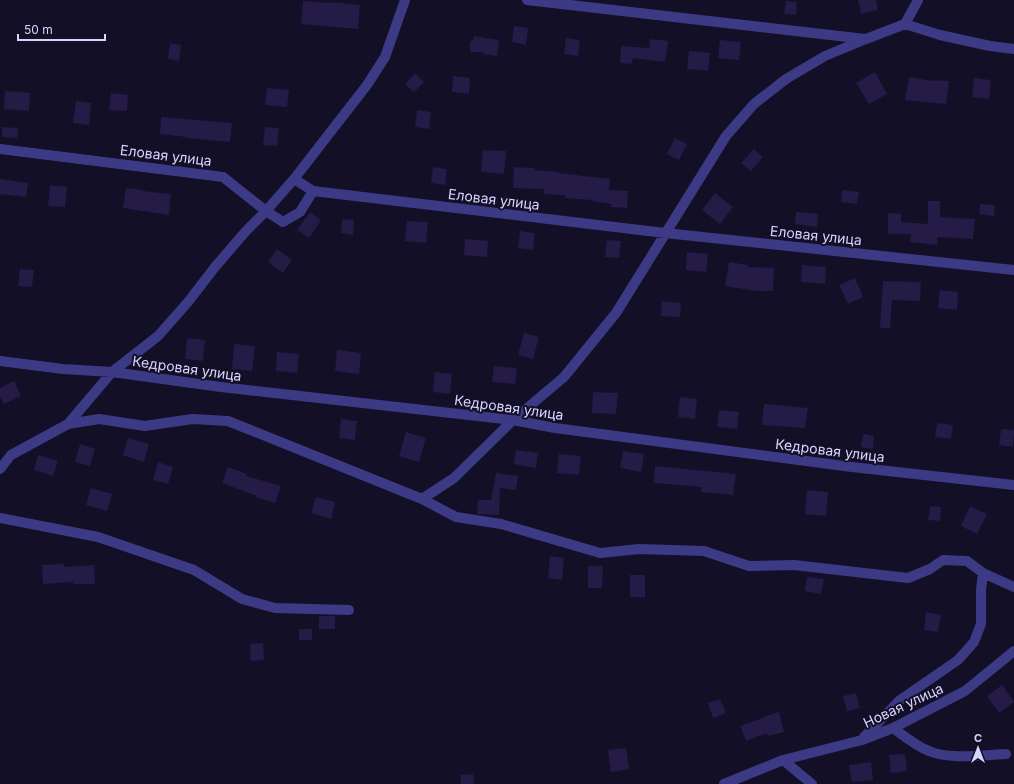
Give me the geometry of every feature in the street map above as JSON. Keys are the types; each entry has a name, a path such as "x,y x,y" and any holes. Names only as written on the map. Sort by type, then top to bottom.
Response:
{"street":[{"path":"68,424 112,372 158,336 246,231 266,212 294,179 367,85 385,57 405,0"},
{"path":"527,0 866,39"},
{"path":"905,24 918,0"},
{"path":"422,499 454,478 513,420 564,377 616,313 726,136 754,104 786,79 825,56 905,24 940,35 990,46 1014,49"},
{"name":"Еловая улица","path":"0,149 223,176 266,212 283,222 300,212 313,191 665,234 1014,270"},
{"path":"294,179 313,191"},
{"name":"Кедровая улица","path":"0,361 63,369 112,372 220,387 513,420 555,428 852,467 1014,485"},
{"path":"0,469 11,455 68,424 99,419 145,426 192,420 228,421 422,499 456,517 501,524 600,553 639,549 704,551 749,566 794,565 908,578 930,569 943,560 967,561 983,573 1014,587"},
{"path":"0,518 105,540 194,570 242,599 275,608 349,610"},
{"path":"862,740 900,700 958,660 974,642 981,624 981,590 983,573"},
{"name":"Новая улица","path":"724,784 783,760 862,740 893,728 965,691 1014,651"},
{"path":"893,728 930,752 955,756 1006,754"},
{"path":"783,760 812,784"}],"building":[{"path":"858,0 876,0 878,10 861,14"},
{"path":"303,1 360,5 358,29 301,24"},
{"path":"786,1 797,2 796,15 784,14"},
{"path":"514,26 528,28 526,45 512,42"},
{"path":"474,36 499,40 497,56 483,54 483,52 470,52 470,41 473,41"},
{"path":"566,38 580,40 578,56 564,54"},
{"path":"650,39 668,41 665,62 633,58 632,64 620,63 621,46 649,48"},
{"path":"720,40 741,42 739,60 718,58"},
{"path":"170,43 181,45 179,61 168,59"},
{"path":"689,51 710,53 708,71 687,69"},
{"path":"875,72 887,94 869,104 856,83"},
{"path":"415,73 424,82 414,92 405,84"},
{"path":"453,76 470,78 469,94 452,92"},
{"path":"909,77 933,81 949,81 946,104 905,100"},
{"path":"974,78 991,80 989,99 972,97"},
{"path":"267,88 289,90 287,107 265,105"},
{"path":"5,91 30,93 29,111 4,109"},
{"path":"111,93 128,95 127,111 109,110"},
{"path":"76,101 91,103 89,125 73,123"},
{"path":"417,110 431,112 429,129 415,127"},
{"path":"161,117 232,123 230,142 160,134"},
{"path":"2,127 18,128 17,138 2,137"},
{"path":"265,127 279,128 277,146 263,145"},
{"path":"675,138 687,144 679,160 667,154"},
{"path":"754,149 763,157 751,171 741,163"},
{"path":"483,150 506,151 504,174 481,172"},
{"path":"433,167 447,169 445,185 431,183"},
{"path":"514,167 535,168 534,170 610,179 609,190 628,191 627,208 611,207 611,204 591,200 565,198 565,195 544,194 544,189 513,188"},
{"path":"0,179 28,183 26,197 0,194"},
{"path":"50,185 67,187 65,207 48,206"},
{"path":"126,188 171,194 169,215 123,208"},
{"path":"842,190 859,192 857,204 841,202"},
{"path":"715,193 733,207 720,224 702,210"},
{"path":"928,201 940,201 940,217 975,219 973,239 937,237 937,245 910,242 911,234 888,234 888,213 901,214 901,222 928,224"},
{"path":"980,204 995,205 994,216 979,214"},
{"path":"310,212 321,220 309,238 297,230"},
{"path":"796,212 818,214 817,227 795,224"},
{"path":"342,219 354,220 353,235 341,233"},
{"path":"407,221 428,222 426,243 405,241"},
{"path":"520,231 535,233 533,250 518,248"},
{"path":"465,239 488,241 487,257 464,255"},
{"path":"607,240 621,241 619,258 605,257"},
{"path":"277,249 292,260 283,273 268,262"},
{"path":"687,252 708,254 706,272 686,270"},
{"path":"729,262 748,265 748,267 774,268 773,291 756,291 725,286"},
{"path":"802,265 826,267 825,284 801,282"},
{"path":"20,269 34,270 32,287 18,286"},
{"path":"855,278 863,297 848,304 839,285"},
{"path":"883,281 921,282 920,301 892,300 890,328 880,328"},
{"path":"940,290 958,292 957,310 938,308"},
{"path":"662,301 681,303 680,317 661,316"},
{"path":"524,333 539,337 533,359 518,355"},
{"path":"187,338 205,340 203,361 185,359"},
{"path":"234,344 255,346 252,371 232,369"},
{"path":"337,350 361,353 359,374 335,371"},
{"path":"277,352 299,354 297,373 276,371"},
{"path":"494,366 517,368 515,384 492,382"},
{"path":"435,372 452,374 450,394 433,392"},
{"path":"14,381 21,396 4,404 0,397 0,388"},
{"path":"593,392 618,393 616,414 592,413"},
{"path":"680,397 697,399 695,419 678,417"},
{"path":"764,404 808,408 805,428 762,425"},
{"path":"719,410 739,412 737,429 717,427"},
{"path":"341,419 357,421 355,440 339,438"},
{"path":"937,423 953,425 951,439 935,437"},
{"path":"1001,429 1014,430 1013,447 999,445"},
{"path":"406,432 426,438 419,462 399,456"},
{"path":"863,434 874,436 873,449 861,447"},
{"path":"128,438 149,444 144,462 123,455"},
{"path":"80,444 95,449 90,466 75,462"},
{"path":"516,450 538,453 536,468 514,464"},
{"path":"623,451 644,454 641,472 620,468"},
{"path":"559,454 581,456 579,475 557,473"},
{"path":"38,455 58,461 53,476 34,470"},
{"path":"158,462 173,467 168,484 153,480"},
{"path":"655,466 736,474 733,495 701,492 702,487 654,483"},
{"path":"228,467 247,474 246,476 281,486 275,503 222,483"},
{"path":"496,473 518,476 516,490 500,488 499,515 477,514 478,500 491,500"},
{"path":"91,488 112,494 107,511 86,505"},
{"path":"807,490 828,492 826,516 805,514"},
{"path":"316,497 335,502 331,519 311,513"},
{"path":"930,506 941,507 940,521 928,520"},
{"path":"970,506 987,514 977,534 961,526"},
{"path":"550,556 564,558 562,580 548,578"},
{"path":"64,564 64,567 94,565 95,584 73,584 73,582 43,584 42,565"},
{"path":"588,566 603,566 602,588 588,588"},
{"path":"630,575 645,575 645,597 630,597"},
{"path":"807,577 824,579 821,594 805,591"},
{"path":"926,612 941,615 938,632 924,630"},
{"path":"319,616 335,616 335,629 319,629"},
{"path":"299,629 312,629 312,640 299,640"},
{"path":"263,643 264,660 251,661 250,644"},
{"path":"1002,685 1014,702 999,713 987,696"},
{"path":"856,693 860,708 847,711 843,696"},
{"path":"720,699 726,713 713,718 708,703"},
{"path":"779,712 784,732 768,736 767,733 746,741 740,726"},
{"path":"626,748 629,769 611,772 608,750"},
{"path":"905,754 907,771 891,773 889,755"},
{"path":"871,762 873,780 852,782 849,765"},
{"path":"473,774 474,784 461,784 460,775"}]}
